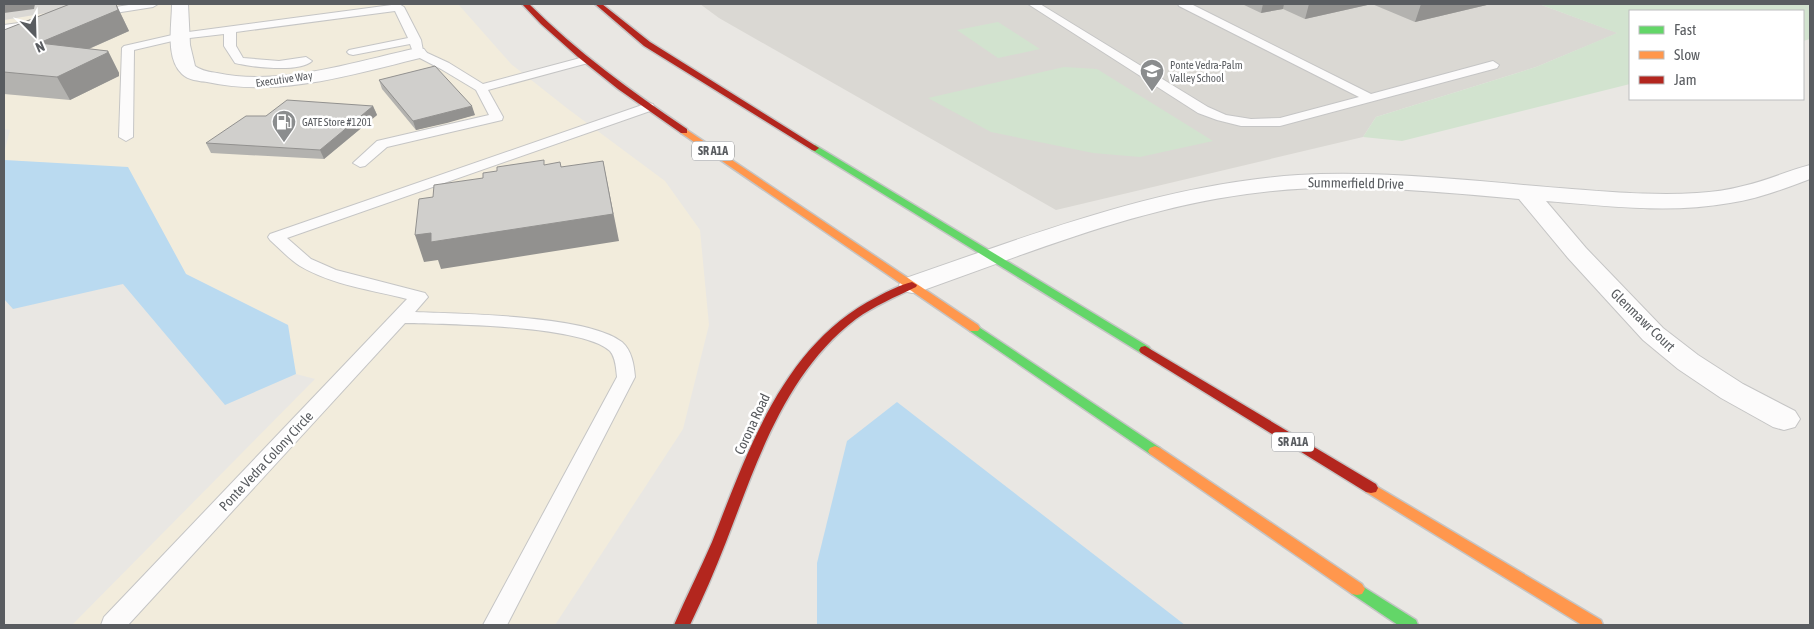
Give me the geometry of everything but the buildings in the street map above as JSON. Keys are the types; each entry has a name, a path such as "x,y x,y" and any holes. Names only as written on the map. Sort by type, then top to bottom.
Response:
{"main road":[{"name":"SR A1A","path":"526,4 552,33 584,61 648,107 1410,625"},
{"name":"SR A1A","path":"598,4 647,44 718,89 991,258 1595,625"},
{"name":"Corona Road","path":"682,625 718,545 769,416 797,371 843,323 884,298 912,285"}],"street":[{"name":"Executive Way","path":"180,4 183,54 188,69 194,74 214,80 235,83 275,82 416,46"},
{"name":"Summerfield Drive","path":"912,285 1048,237 1106,219 1201,194 1236,188 1297,182 1349,181 1425,184 1635,201 1688,201 1747,193 1810,172"},
{"name":"Glenmawr Court","path":"1526,192 1576,253 1653,334 1688,362 1725,386 1784,419"}],"lane":[{"path":"88,14 153,4"},
{"path":"1033,4 1203,110 1223,118 1246,122 1275,122 1493,65"},
{"path":"1183,4 1370,98"},
{"path":"126,137 128,48 181,36 399,7 416,46"},
{"path":"4,28 42,22"},
{"path":"230,29 230,46 239,61 279,65 306,61"},
{"path":"353,52 399,43 416,46 481,88 497,117 382,144 360,163"},
{"path":"481,88 584,61"},
{"name":"Ponte Vedra Colony Circle","path":"113,625 419,297 356,281 326,271 305,262 276,237 648,107"},
{"path":"400,317 532,324 595,334 615,345 625,360 626,377 495,625"}],"shaded area":[{"path":"4,4 88,4 88,6 4,20"},
{"path":"88,4 458,4 511,64 665,181 700,230 709,325 683,429 555,625 72,625 315,379 296,374 288,325 186,274 128,168 4,160 10,130 4,129 4,20 87,6"},
{"name":"Ponte Vedra-Palm Valley School","path":"700,4 1539,4 1618,33 1536,67 1376,117 1363,137 1056,210 719,18"}],"green space":[{"path":"1539,4 1810,4 1810,39 1804,41 1804,10 1629,10 1629,84 1402,141 1363,137 1376,117 1536,67 1617,33"},
{"path":"998,22 1040,49 998,58 957,30"},
{"path":"1064,67 1097,69 1213,141 1140,157 1093,153 991,132 928,98"}],"water":[{"path":"4,160 128,167 186,274 288,325 296,374 225,405 123,284 13,309 4,299"},
{"path":"897,402 1185,625 817,625 817,563 847,441"}],"traffic: fast":[{"path":"815,148 1145,350"},
{"path":"974,328 1155,451"},
{"path":"1357,589 1410,625"}],"traffic: slow":[{"path":"684,131 974,328"},
{"path":"1155,451 1357,589"},
{"path":"1371,488 1595,625"}],"traffic: jam":[{"path":"525,4 581,56 621,87 684,131"},
{"path":"598,4 647,44 815,148"},
{"path":"682,625 710,563 754,453 782,397 820,346 843,324 876,302 912,285"},
{"path":"1145,350 1371,488"}],"place":[{"name":"Ponte Vedra-Palm Valley School","path":"1152,92"},
{"name":"GATE Store #1201","path":"284,143"}]}
